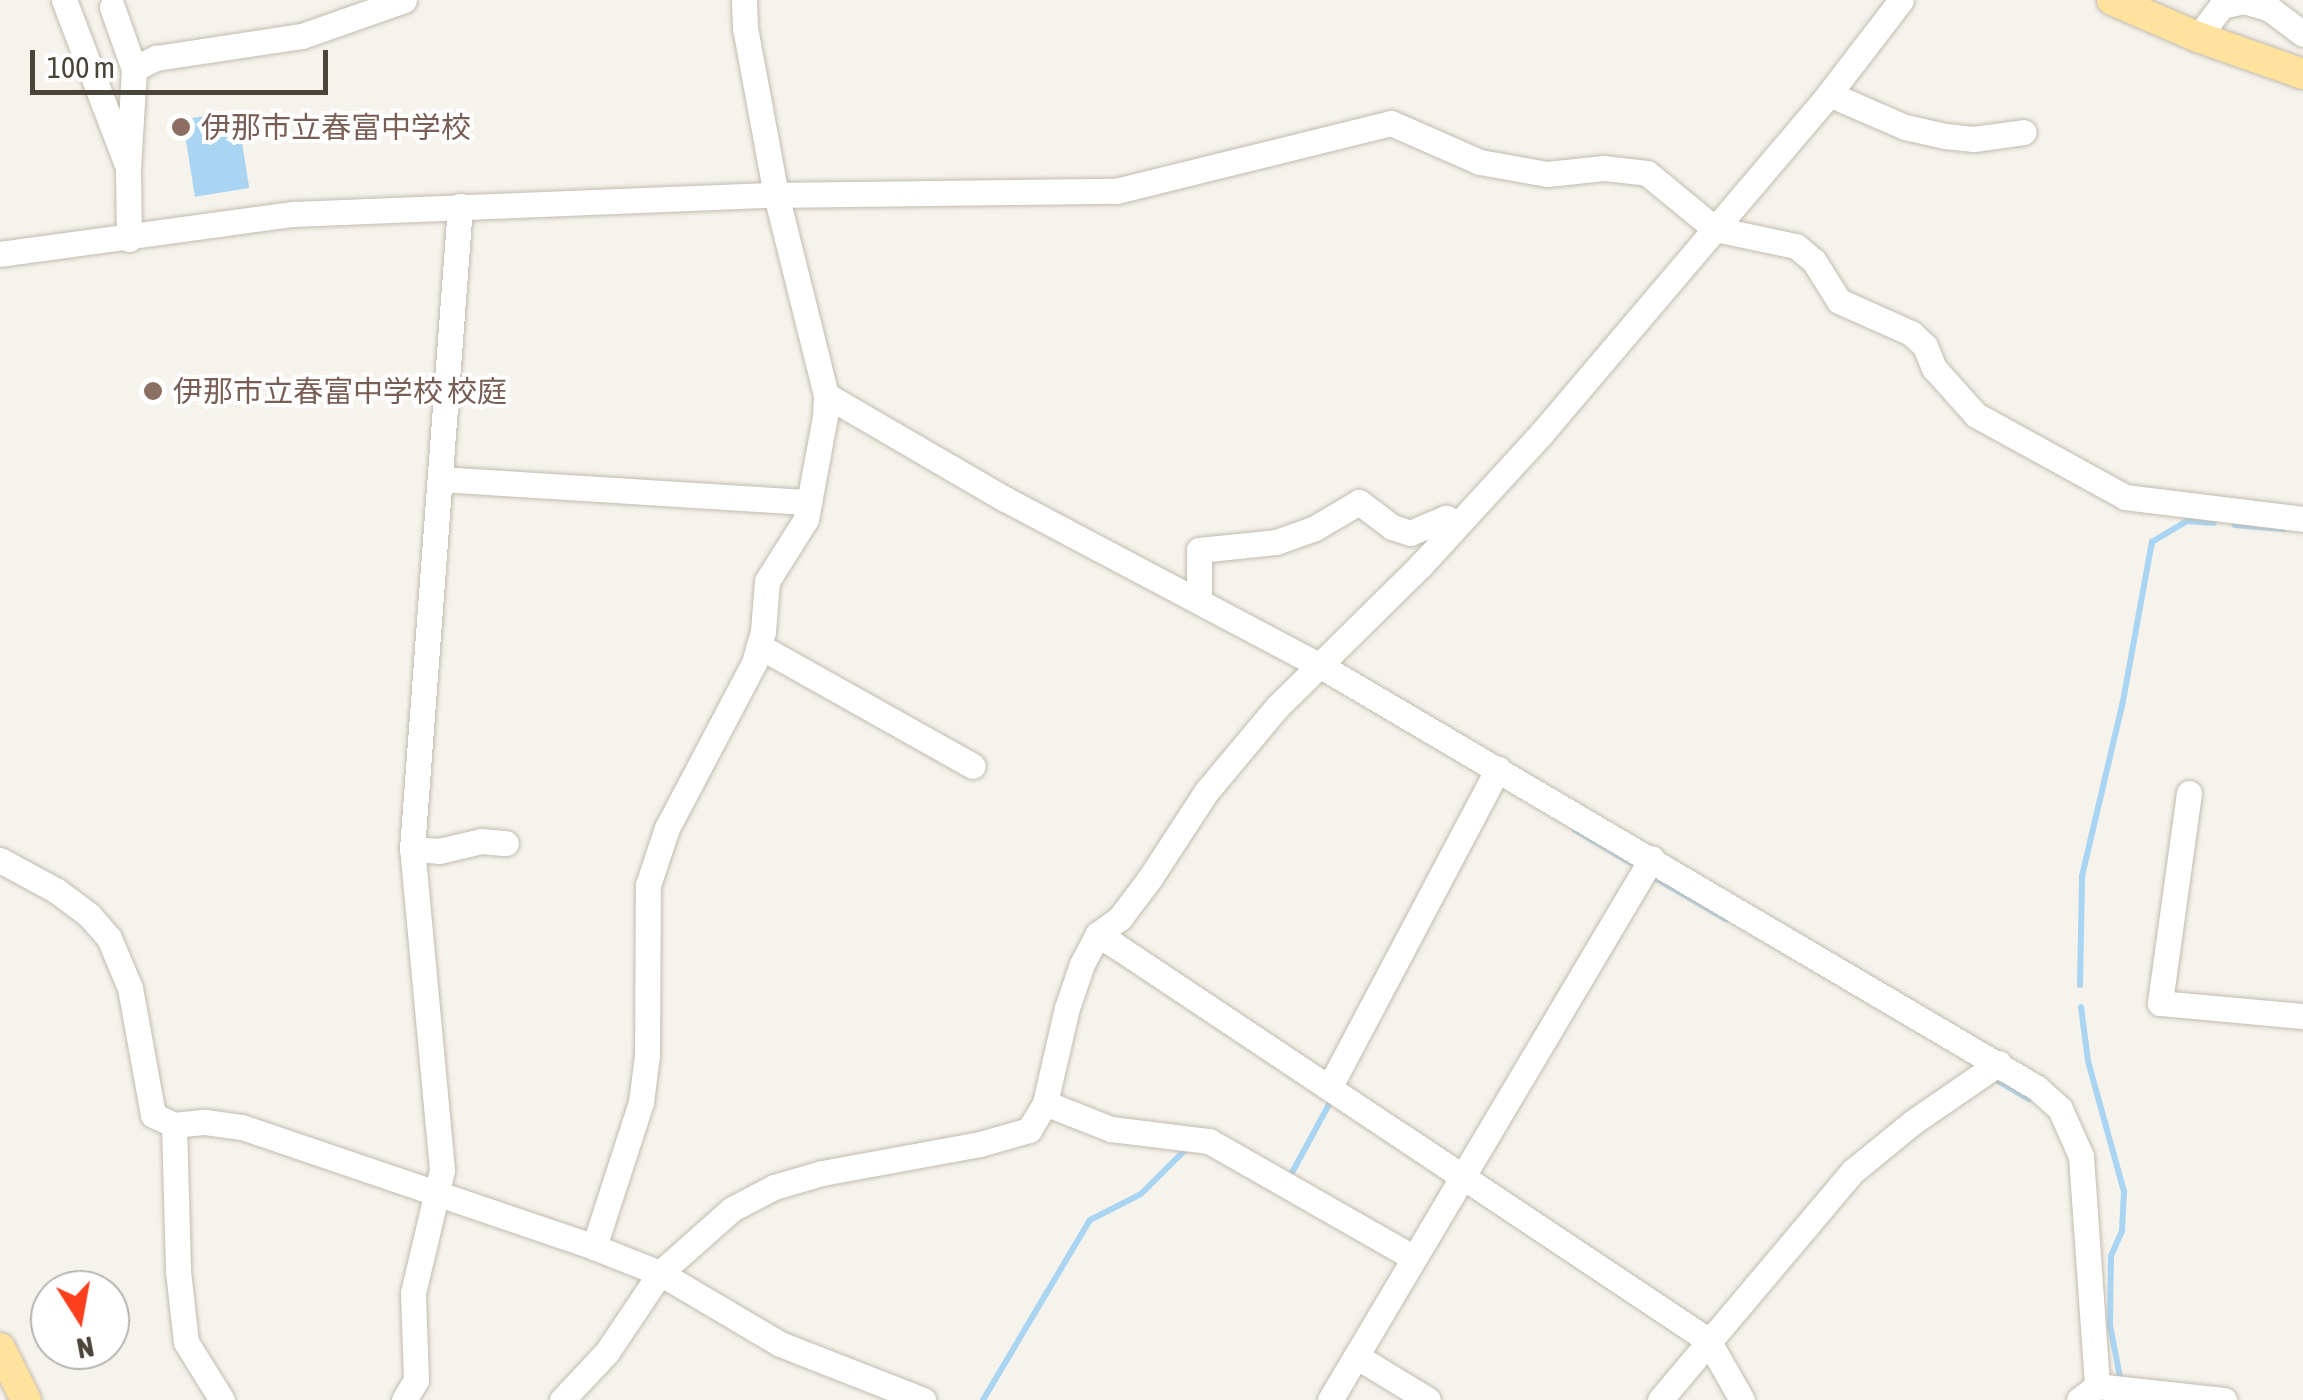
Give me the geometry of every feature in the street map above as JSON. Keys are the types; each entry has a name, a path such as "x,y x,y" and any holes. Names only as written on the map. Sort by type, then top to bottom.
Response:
{"main road":[{"path":"2112,0 2252,58 2303,74"},
{"path":"0,1348 26,1400"}],"street":[{"path":"64,0 128,168"},
{"path":"134,70 156,58 302,36 404,0"},
{"path":"594,1247 641,1102 647,1055 648,885 667,828 759,646 767,581 806,519 826,395 776,195 745,28 744,0"},
{"path":"562,1400 607,1352 660,1273 704,1230 774,1187 822,1173 980,1144 1029,1130 1046,1104 1067,1008 1098,934 1120,918 1206,792 1278,706 1322,666 1458,524 1715,230 1829,94 1901,0"},
{"path":"2198,37 2221,6 2244,1 2270,9 2303,34"},
{"path":"112,7 134,70 128,168 129,239"},
{"path":"1829,94 1906,127 1945,136 1974,139 2024,132"},
{"path":"0,254 292,214 776,195 1116,191 1391,123 1480,162 1547,174 1604,168 1647,174 1715,230 1796,246 1814,261 1839,300 1911,333 1924,346 1934,368 1976,415 2125,497 2303,519"},
{"path":"404,1400 416,1380 413,1293 438,1194 440,1126 412,849 460,206"},
{"path":"826,395 1005,499 1322,666 1999,1063 2060,1109 2075,1134 2085,1184 2104,1391 2224,1400"},
{"path":"440,479 809,502"},
{"path":"1199,598 1199,550 1276,542 1315,528 1359,502 1392,528 1410,534 1446,518 1458,524"},
{"path":"759,646 973,766"},
{"path":"1330,1086 1498,768"},
{"path":"2189,793 2160,1004 2303,1016"},
{"path":"412,849 439,851 481,841 506,843"},
{"path":"1330,1400 1652,858"},
{"path":"0,860 58,891 89,915 109,938 130,988 148,1102 154,1115 174,1125 205,1122 242,1127 594,1247 660,1273 780,1344 923,1400"},
{"path":"1098,934 1708,1340 1742,1400"},
{"path":"1660,1400 1853,1171 1913,1122 1999,1063"},
{"path":"1046,1104 1111,1129 1210,1141 1412,1257"},
{"path":"174,1125 178,1272 186,1342 222,1400"},
{"path":"1356,1356 1428,1400"}],"water":[{"path":"237,111 249,188 195,197 183,120"}],"waterway":[{"path":"2080,985 2082,876 2123,701 2152,542 2187,521 2214,523"},
{"path":"2235,525 2284,529"},
{"path":"1575,830 1631,863"},
{"path":"1650,875 1726,919"},
{"path":"2081,1007 2088,1061 2124,1192 2122,1231 2111,1256 2110,1325 2121,1382"},
{"path":"1991,1077 2029,1099"},
{"path":"1288,1180 1332,1099"},
{"path":"983,1400 1090,1220 1141,1194 1188,1147"}],"place":[{"name":"伊那市立春富中学校","path":"181,127"},
{"name":"伊那市立春富中学校 校庭","path":"153,391"}]}
